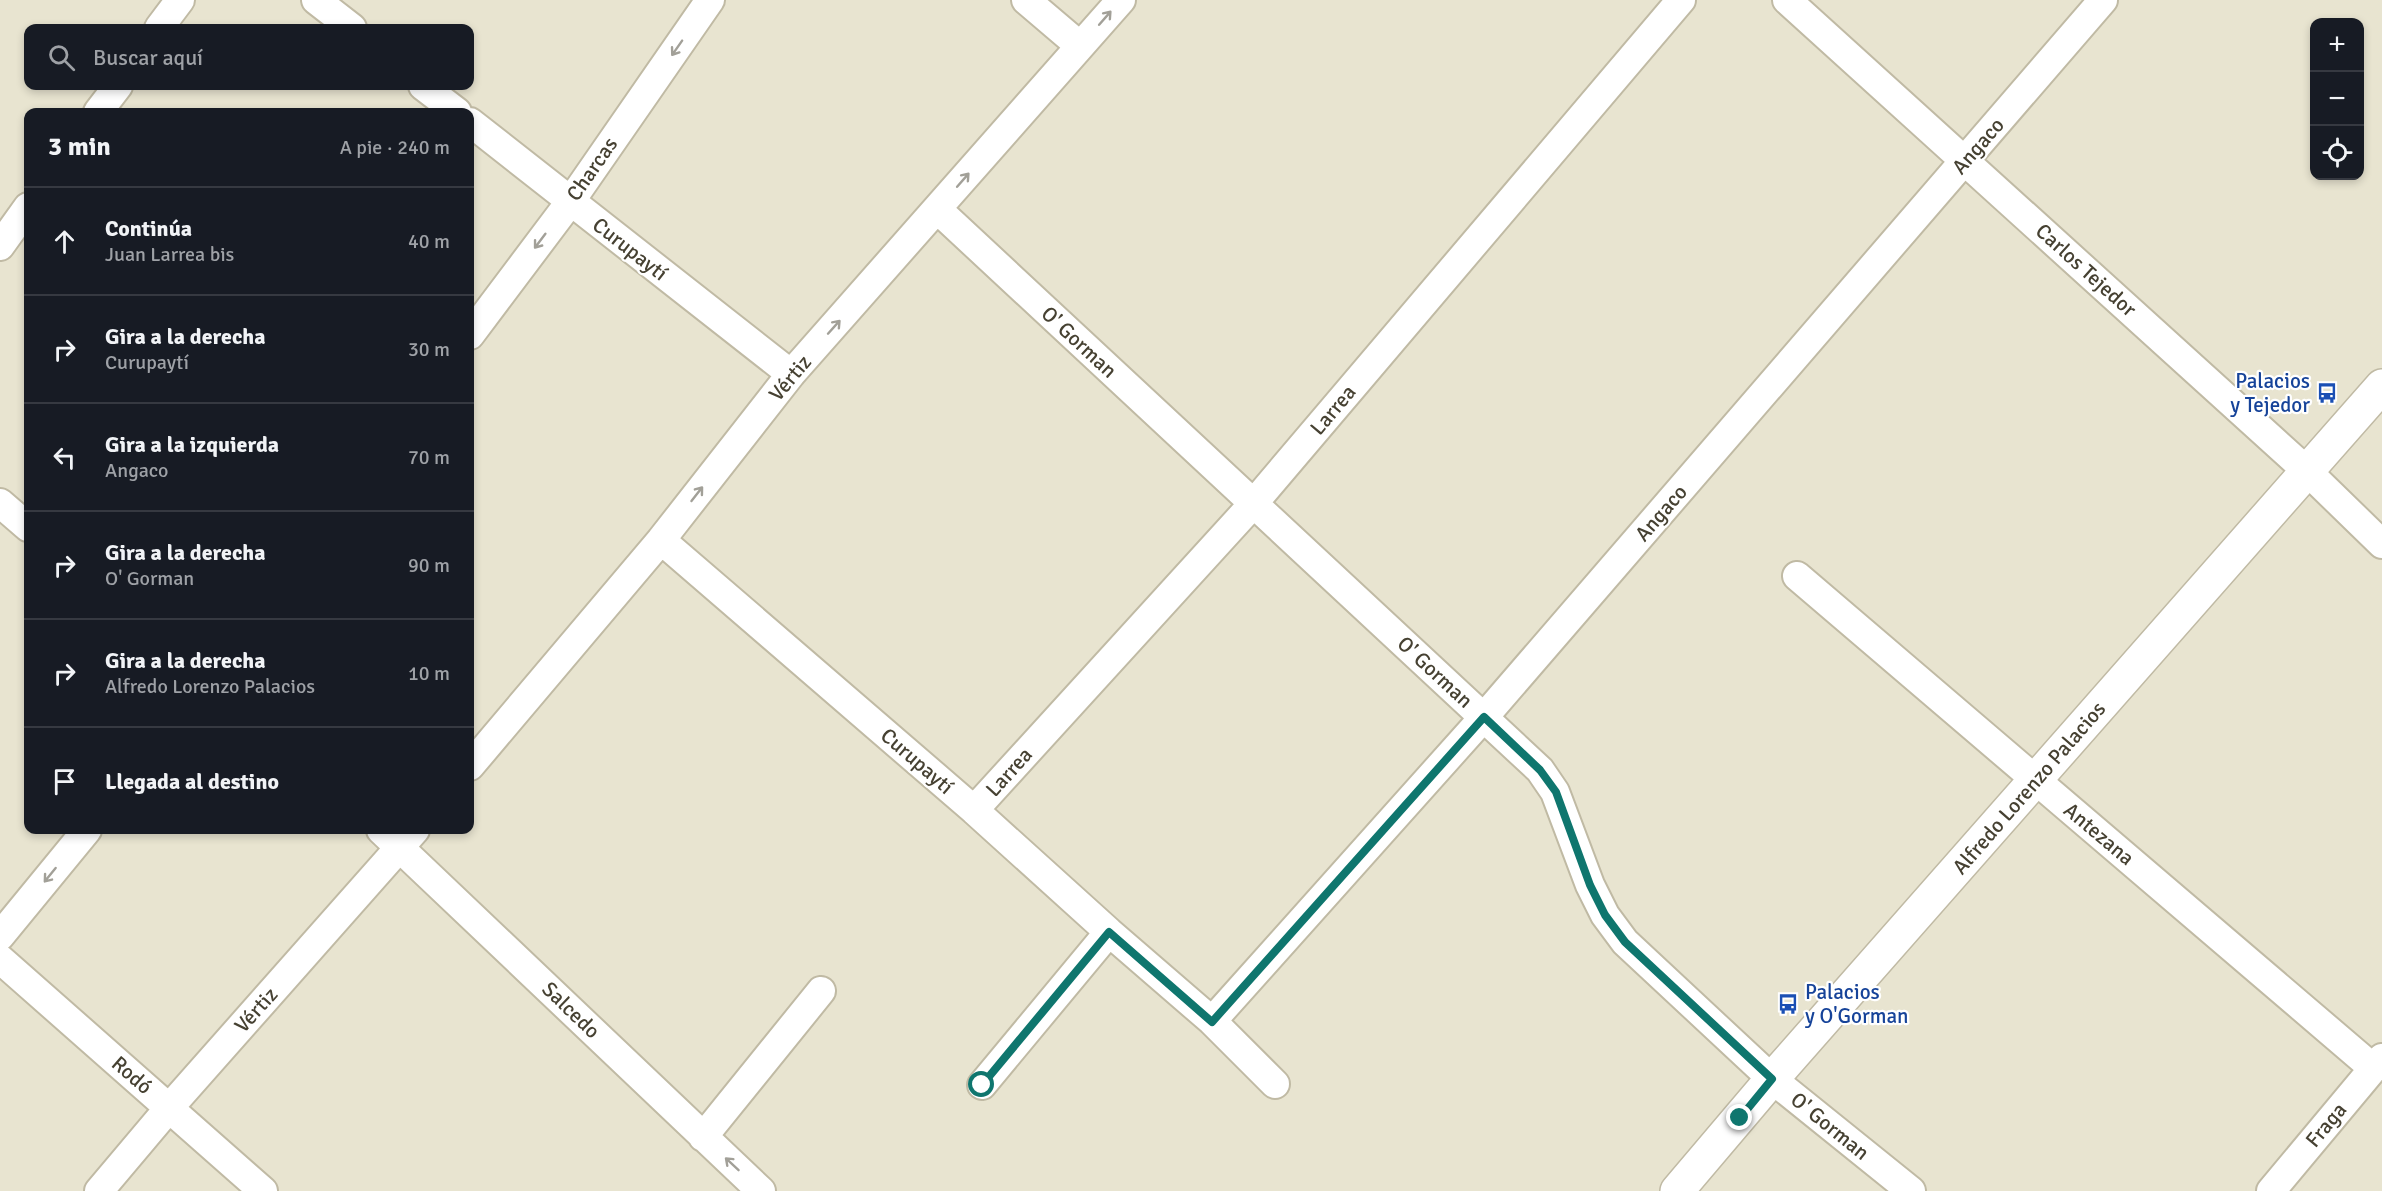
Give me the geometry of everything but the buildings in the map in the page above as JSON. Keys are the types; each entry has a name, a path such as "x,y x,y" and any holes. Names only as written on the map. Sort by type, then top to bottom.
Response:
{"street":[{"path":"162,24 180,0"},
{"path":"316,0 347,24"},
{"name":"Charcas","path":"474,330 570,202 710,0"},
{"path":"1026,0 1080,46"},
{"name":"Vértiz","path":"474,761 661,540 791,374 1121,0"},
{"name":"Larrea","path":"974,810 1252,504 1681,0"},
{"name":"Carlos Tejedor","path":"1787,0 2308,472 2382,544"},
{"name":"Angaco","path":"1212,1022 1484,717 2103,0"},
{"path":"101,108 115,90"},
{"path":"428,90 452,108"},
{"name":"Curupaytí","path":"474,125 791,374"},
{"name":"O' Gorman","path":"937,209 1540,770 1556,792 1590,885 1605,915 1625,942 1772,1079 1911,1191"},
{"path":"0,246 24,213"},
{"name":"Alfredo Lorenzo Palacios","path":"1677,1191 1772,1079 2382,386"},
{"path":"0,502 24,523"},
{"name":"Curupaytí","path":"661,540 974,810 1212,1022 1275,1084"},
{"name":"Antezana","path":"1797,576 2035,780 2378,1063"},
{"path":"0,936 84,834"},
{"name":"Vértiz","path":"99,1191 399,835"},
{"name":"Salcedo","path":"399,835 703,1137 761,1191"},
{"path":"982,1085 1109,932"},
{"name":"Rodó","path":"0,959 263,1191"},
{"path":"703,1137 821,991"},
{"name":"Fraga","path":"2271,1191 2378,1063"}],"shaded area":[{"path":"0,0 2382,0 2382,1191 0,1191"}],"place":[{"name":"Palacios y Tejedor","path":"2327,393"},
{"name":"Palacios y O'Gorman","path":"1788,1004"}],"route":[{"path":"982,1085 1109,932 1212,1022 1484,717 1540,770 1556,792 1590,885 1605,915 1625,942 1772,1079 1740,1118"}]}
